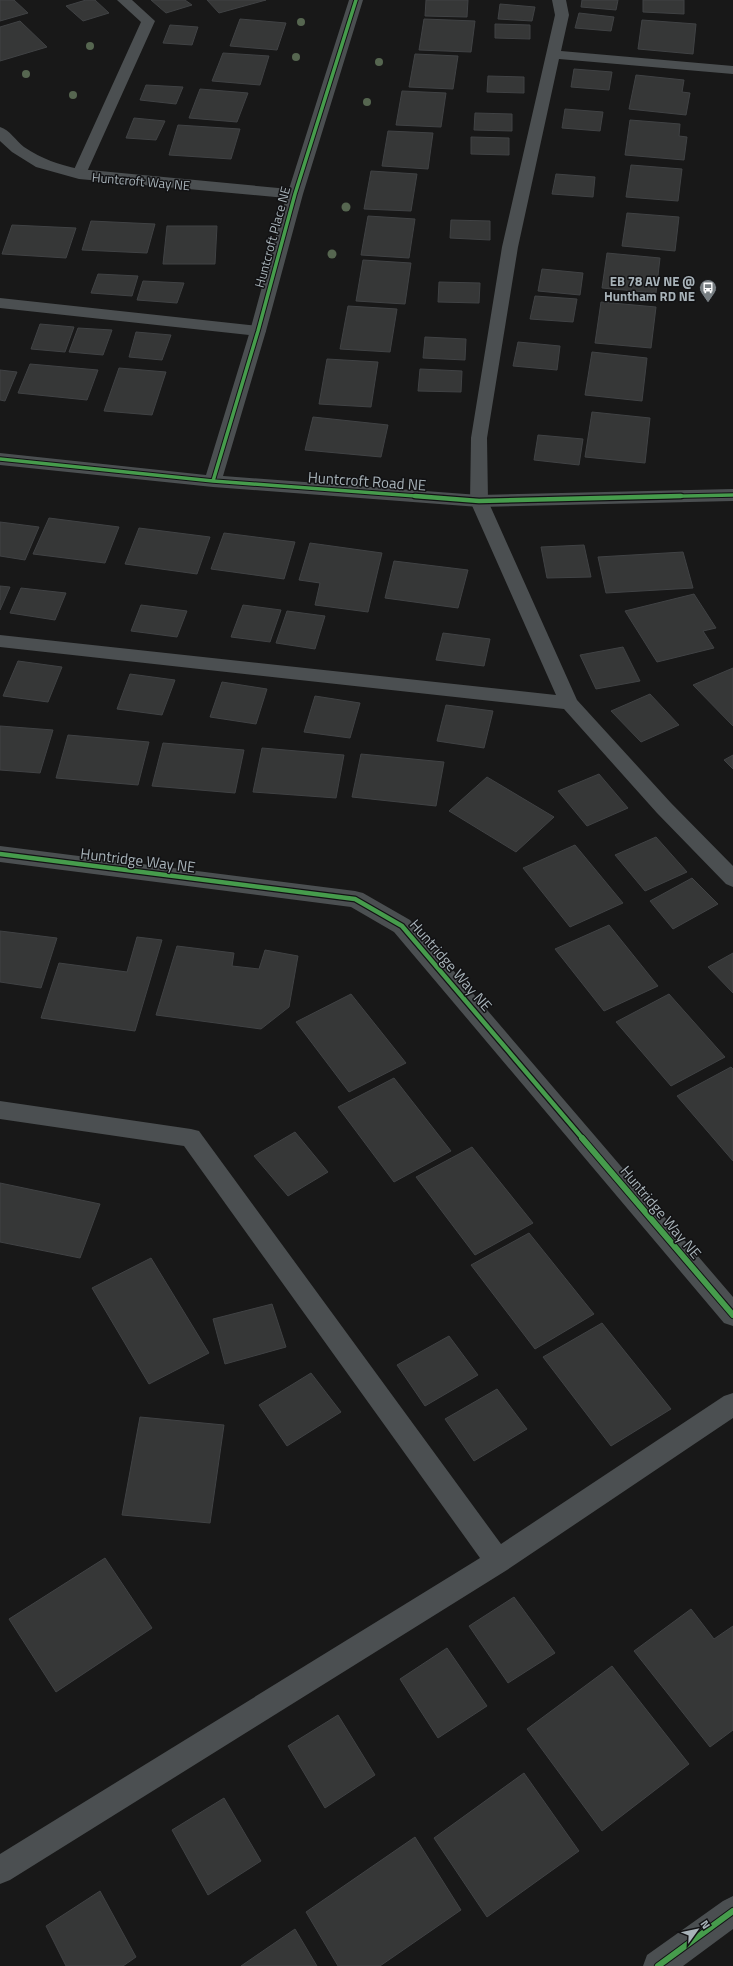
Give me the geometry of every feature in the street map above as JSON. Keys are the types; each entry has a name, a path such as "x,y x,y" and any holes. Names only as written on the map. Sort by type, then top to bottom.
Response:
{"street":[{"name":"Huntcroft Place NE","path":"213,481 258,331 295,194 356,0"},
{"name":"Huntcroft Way NE","path":"0,132 17,149 41,164 79,174 295,194"},
{"name":"Huntcroft Road NE","path":"0,459 213,481 479,501 733,495"},
{"name":"Huntridge Way NE","path":"0,854 355,899 402,926 733,1315"},
{"path":"658,1966 733,1911"}],"lane":[{"path":"79,174 148,21 124,0"},
{"path":"559,0 562,15 552,54 507,262 479,438 479,501 570,703 664,808 733,879"},
{"path":"552,54 733,70"},
{"path":"0,303 258,331"},
{"path":"0,641 570,703"},
{"path":"0,1110 191,1138 498,1561"},
{"path":"0,1870 498,1561 733,1404"}],"building":[{"path":"0,0 14,0 28,13 0,21"},
{"path":"86,0 95,0 109,13 83,21 66,6"},
{"path":"151,0 185,0 192,5 166,13"},
{"path":"207,0 266,0 219,13"},
{"path":"426,0 468,0 467,17 425,16"},
{"path":"582,0 618,0 616,10 581,7"},
{"path":"643,0 684,0 684,14 643,12"},
{"path":"500,4 535,7 532,21 498,19"},
{"path":"579,13 614,17 611,31 575,28"},
{"path":"240,19 286,23 277,50 230,46"},
{"path":"424,19 475,21 471,52 419,50"},
{"path":"642,20 696,24 693,54 638,49"},
{"path":"20,21 47,47 0,61 0,27"},
{"path":"495,24 530,25 530,39 495,38"},
{"path":"170,25 198,27 192,45 163,43"},
{"path":"223,53 269,56 260,85 212,81"},
{"path":"415,54 458,56 453,89 409,87"},
{"path":"574,69 612,72 609,90 571,87"},
{"path":"636,75 684,80 682,92 690,93 686,115 629,109"},
{"path":"488,76 524,77 524,93 487,92"},
{"path":"146,85 183,87 176,104 140,100"},
{"path":"200,89 248,93 237,122 189,118"},
{"path":"402,91 446,93 441,127 396,125"},
{"path":"565,109 603,112 600,131 562,128"},
{"path":"475,113 512,114 512,131 474,130"},
{"path":"134,118 165,121 156,140 126,138"},
{"path":"630,120 680,124 679,136 687,137 684,160 625,155"},
{"path":"178,125 240,129 231,159 169,155"},
{"path":"388,131 433,133 428,169 382,166"},
{"path":"471,137 509,138 509,155 471,154"},
{"path":"631,165 682,169 678,201 626,197"},
{"path":"371,171 417,174 411,211 364,209"},
{"path":"556,174 595,177 593,197 552,194"},
{"path":"627,213 679,217 675,251 622,246"},
{"path":"368,216 415,219 409,258 361,255"},
{"path":"451,220 490,221 490,240 450,238"},
{"path":"91,221 155,224 147,253 82,250"},
{"path":"12,225 76,228 66,258 2,254"},
{"path":"167,226 217,226 215,264 163,264"},
{"path":"607,253 660,258 656,293 602,288"},
{"path":"363,260 411,263 405,304 356,301"},
{"path":"542,269 583,273 580,295 538,291"},
{"path":"98,274 138,276 132,296 91,293"},
{"path":"143,281 184,283 177,303 137,300"},
{"path":"439,282 480,283 479,303 438,302"},
{"path":"535,296 577,299 573,322 530,319"},
{"path":"601,302 656,307 651,348 595,343"},
{"path":"348,306 397,309 390,352 340,349"},
{"path":"40,324 74,327 65,352 31,349"},
{"path":"78,328 112,330 103,355 69,352"},
{"path":"136,332 171,335 162,360 129,357"},
{"path":"425,337 466,339 465,360 423,358"},
{"path":"518,342 560,346 557,370 513,366"},
{"path":"592,352 647,358 642,401 585,395"},
{"path":"327,359 378,362 371,407 319,404"},
{"path":"30,364 98,370 87,400 18,393"},
{"path":"119,368 166,372 152,415 104,411"},
{"path":"420,369 462,371 461,392 418,391"},
{"path":"0,370 17,372 5,401 0,400"},
{"path":"592,412 650,418 645,463 585,457"},
{"path":"313,417 388,425 381,457 305,450"},
{"path":"538,435 583,439 579,465 534,460"},
{"path":"49,518 119,527 105,563 33,554"},
{"path":"0,522 39,527 25,560 0,556"},
{"path":"139,528 210,537 197,574 125,564"},
{"path":"224,533 295,542 284,579 211,569"},
{"path":"310,543 382,553 368,612 315,605 320,583 299,580"},
{"path":"584,545 591,577 547,578 541,547"},
{"path":"683,552 693,588 606,593 598,557"},
{"path":"394,561 468,570 458,608 385,598"},
{"path":"0,586 10,587 0,610"},
{"path":"21,588 66,593 55,620 10,613"},
{"path":"694,594 716,628 703,631 714,648 657,662 625,611"},
{"path":"141,605 187,611 177,637 131,631"},
{"path":"243,605 281,610 270,642 231,637"},
{"path":"287,611 325,616 315,649 276,643"},
{"path":"443,633 490,639 484,666 436,660"},
{"path":"623,647 640,681 596,689 580,655"},
{"path":"18,661 62,667 48,702 3,696"},
{"path":"733,668 733,726 693,685"},
{"path":"130,674 175,680 162,715 117,709"},
{"path":"222,682 267,689 256,724 210,717"},
{"path":"650,694 679,725 641,742 611,711"},
{"path":"315,696 360,703 350,738 304,732"},
{"path":"446,705 493,711 484,748 437,741"},
{"path":"0,726 53,730 40,773 0,770"},
{"path":"68,735 149,742 138,785 56,778"},
{"path":"163,743 244,750 235,793 152,786"},
{"path":"262,748 344,755 336,798 253,792"},
{"path":"361,754 444,762 436,806 352,797"},
{"path":"733,755 733,769 724,760"},
{"path":"599,774 628,808 587,826 558,791"},
{"path":"487,777 554,817 516,852 449,811"},
{"path":"656,837 687,872 645,891 615,855"},
{"path":"575,845 623,903 570,927 523,868"},
{"path":"692,878 718,904 673,929 650,901"},
{"path":"609,925 658,986 604,1011 555,949"},
{"path":"0,931 57,938 41,988 0,982"},
{"path":"137,937 162,940 135,1031 41,1018 59,963 127,972"},
{"path":"177,946 234,953 232,966 259,969 265,950 298,956 289,1007 261,1029 156,1015"},
{"path":"733,953 733,993 708,967"},
{"path":"351,994 406,1063 349,1092 296,1022"},
{"path":"669,994 725,1057 671,1086 616,1022"},
{"path":"731,1067 733,1069 733,1161 677,1096"},
{"path":"394,1078 451,1151 394,1182 338,1107"},
{"path":"295,1132 328,1172 288,1196 254,1156"},
{"path":"472,1147 533,1223 475,1255 416,1177"},
{"path":"0,1183 100,1204 80,1258 0,1242"},
{"path":"529,1233 594,1314 535,1349 471,1265"},
{"path":"151,1258 209,1353 149,1384 92,1288"},
{"path":"272,1304 286,1347 225,1364 213,1319"},
{"path":"602,1323 671,1409 611,1446 543,1357"},
{"path":"449,1336 478,1375 425,1406 397,1365"},
{"path":"311,1373 341,1412 287,1446 259,1405"},
{"path":"497,1389 527,1429 474,1461 445,1419"},
{"path":"140,1417 224,1425 210,1523 122,1515"},
{"path":"105,1558 152,1628 56,1692 9,1619"},
{"path":"514,1597 555,1653 508,1683 469,1626"},
{"path":"691,1609 714,1639 733,1626 733,1730 710,1747 634,1651"},
{"path":"447,1648 487,1706 438,1738 400,1679"},
{"path":"612,1666 689,1764 602,1831 527,1729"},
{"path":"338,1715 375,1775 325,1808 288,1746"},
{"path":"524,1773 579,1851 487,1917 434,1838"},
{"path":"224,1798 261,1861 208,1895 172,1830"},
{"path":"415,1837 461,1910 380,1966 338,1966 306,1912"},
{"path":"100,1891 136,1957 123,1966 66,1966 46,1926"},
{"path":"295,1929 317,1966 241,1966"}],"cycle path":[{"path":"213,481 258,331 295,194 356,0"},
{"path":"0,459 213,481 479,501 733,495"},
{"path":"0,854 355,899 402,926 733,1315"},
{"path":"658,1966 733,1911"}],"place":[{"name":"EB 78 AV NE @ Huntham RD NE","path":"708,303"}]}
